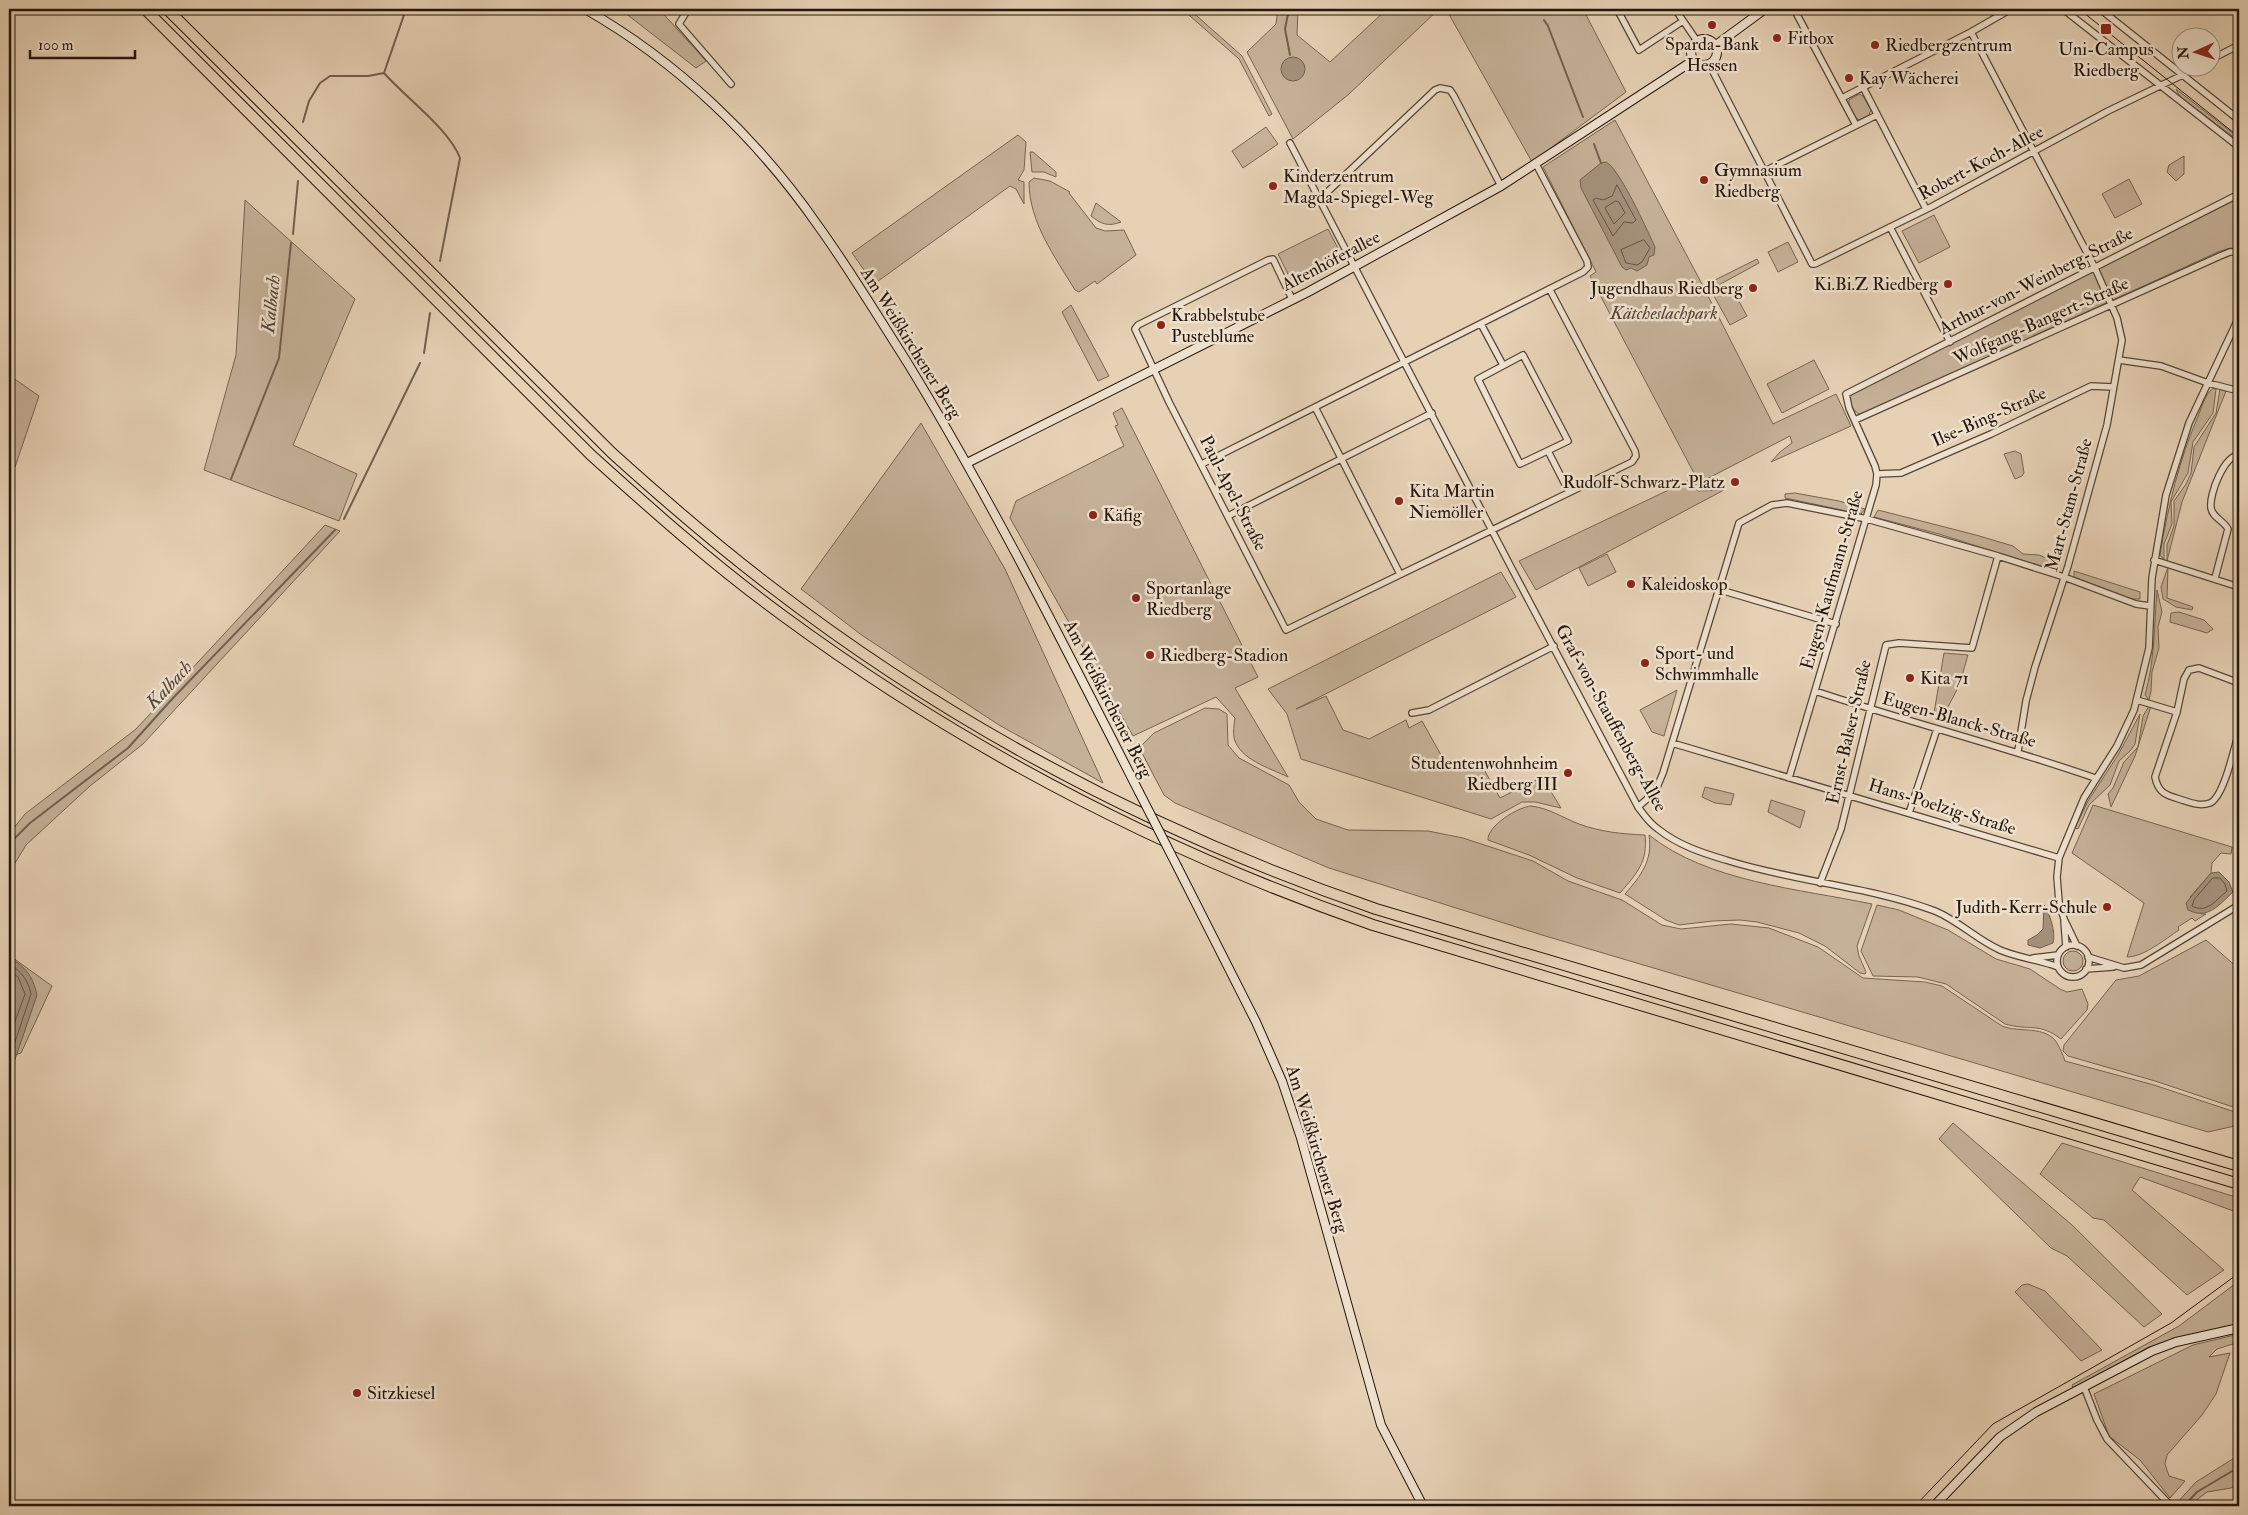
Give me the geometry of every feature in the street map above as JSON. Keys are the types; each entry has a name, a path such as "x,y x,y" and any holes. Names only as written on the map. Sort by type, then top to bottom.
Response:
{"highway":[{"path":"145,9 592,455 665,522 751,592 856,668 902,699 999,757 1115,819 1179,849 1284,892 1373,925 2239,1184"},
{"path":"167,9 606,447 680,514 769,586 860,652 909,685 1005,743 1112,800 1184,834 1268,870 1367,906 2239,1166"}],"main road":[{"path":"1716,45 1765,9"},
{"name":"Am Weißkirchener Berg","path":"588,10 634,41 686,80 736,126 780,175 820,227 840,257 967,463 1021,561 1178,868 1256,1022 1282,1081 1304,1147 1380,1425 1423,1506"},
{"path":"1707,40 1716,45 1717,54 1709,64 1702,65 1694,60 1692,49 1697,41 1707,40"},
{"name":"Altenhöferallee","path":"967,463 1292,299 1501,186 1694,60"},
{"path":"1934,1506 2000,1438 2036,1412 2111,1372 2168,1345 2239,1328"}],"street":[{"path":"688,9 679,24 731,84"},
{"path":"1617,9 1639,50 1683,21"},
{"path":"1675,9 1697,41"},
{"path":"1794,9 1856,125"},
{"path":"1842,98 1971,32 2011,9"},
{"path":"2064,9 2239,146"},
{"path":"2100,9 2170,65"},
{"name":"Mart-Stam-Straße","path":"1971,32 2095,268 2112,306 2122,340 2107,425 2064,577 2026,701 2018,751"},
{"path":"2220,55 2239,45"},
{"path":"1709,64 1766,170 1877,115"},
{"name":"Robert-Koch-Allee","path":"1766,170 1812,264 1815,264 1926,209 2175,78"},
{"path":"2186,78 2239,120"},
{"path":"1863,87 1926,209"},
{"path":"1321,198 1435,90 1440,88 1450,90 1454,96 1501,186"},
{"name":"Graf-von-Stauffenberg-Allee","path":"1290,143 1321,198 1492,530 1638,806 1656,828 1684,846 1748,867 1864,891 1935,911 1960,924 2000,950 2058,967 2066,976 2072,977 2083,973 2086,969 2115,966"},
{"path":"1202,464 1583,272 1588,267 1536,164"},
{"name":"Arthur-von-Weinberg-Straße","path":"1846,394 2239,194"},
{"path":"1890,227 1950,342"},
{"name":"Wolfgang-Bangert-Straße","path":"1855,420 2220,256 2230,252 2239,252"},
{"name":"Paul-Apel-Straße","path":"1292,299 1272,259 1138,325 1135,329 1136,334 1286,630 1400,574"},
{"path":"1315,407 1400,574 1632,462 1636,456 1635,451 1550,290"},
{"path":"2066,947 2064,919 2057,891 2059,858 2074,818 2095,778 2117,746 2137,700 2149,648 2154,560 2160,522 2173,469 2189,423 2239,317"},
{"path":"1481,324 1503,366"},
{"path":"1523,355 1568,441 1520,464 1478,379 1503,366 1523,355"},
{"path":"2118,360 2162,366 2208,383 2239,391"},
{"name":"Ilse-Bing-Straße","path":"1877,474 1901,473 1992,434 2091,386 2113,387"},
{"name":"Eugen-Kaufmann-Straße","path":"1789,778 1867,518 1877,474 1845,398 1846,394"},
{"path":"1228,516 1432,413"},
{"path":"1548,451 1569,492"},
{"path":"2215,578 2228,529 2214,516 2211,510 2211,500 2223,466 2234,455 2239,455"},
{"path":"1638,806 1654,792 1672,743 1739,523 1772,505 1787,503 1867,518 1998,556 2064,577 2142,606 2150,606"},
{"name":"Ernst-Balser-Straße","path":"1820,883 1842,828 1886,646 1899,643 1972,648 1998,556"},
{"path":"2154,560 2239,586"},
{"path":"1718,589 1836,624"},
{"path":"1412,713 1429,710 1554,646"},
{"path":"2239,682 2199,668 2189,670 2184,679 2177,712 2155,778 2157,786 2164,795 2198,805 2210,803 2219,795 2239,732"},
{"name":"Eugen-Blanck-Straße","path":"1815,691 1871,710 2018,751 2095,778"},
{"path":"2137,700 2177,712"},
{"path":"1909,813 1938,729"},
{"name":"Hans-Poelzig-Straße","path":"1672,743 2059,858"},
{"name":"Graf-von-Stauffenberg-Allee","path":"2064,919 2077,946 2084,950 2088,957 2115,966 2131,968 2142,965 2239,905"},
{"path":"2058,967 2058,955 2066,947 2077,946"},
{"name":"Graf-von-Stauffenberg-Allee","path":"2030,958 2058,955"},
{"path":"2086,969 2088,957"},
{"path":"2084,1387 2107,1439 2171,1506"}],"green space":[{"path":"620,9 659,9 706,61 696,68"},
{"path":"1182,9 1189,9 1242,56 1272,114 1269,116 1239,59"},
{"path":"1278,9 1298,9 1297,35 1330,62 1387,9 1439,9 1349,94 1293,139 1247,52 1276,24"},
{"path":"1446,9 1583,9 1626,92 1532,162"},
{"path":"2176,89 2239,138 2239,141 2180,97"},
{"path":"1859,94 1863,96 1871,110 1869,115 1859,120 1850,108 1849,100"},
{"name":"Kätcheslachpark","path":"1615,120 1703,286 1757,259 1759,263 1706,292 1773,424 1836,394 1851,426 1771,462 1792,443 1790,436 1693,486 1698,491 1724,490 1536,590 1519,561 1696,477 1590,276 1596,272 1543,167"},
{"path":"1266,127 1278,144 1243,168 1232,151"},
{"path":"1018,135 1026,142 1024,170 1018,180 1024,182 1024,204 1016,189 1010,186 874,284 852,253"},
{"path":"1030,152 1033,152 1056,172 1056,177 1044,172 1032,172"},
{"path":"2184,156 2184,174 2176,181 2167,172 2169,165"},
{"path":"1034,178 1050,181 1070,192 1096,228 1105,231 1124,230 1136,255 1097,284 1095,281 1079,292 1075,290 1044,239 1038,225 1030,197 1029,182"},
{"path":"2129,179 2142,204 2115,218 2102,194"},
{"path":"2239,198 2239,249 2230,248 2218,252 1861,415 1850,403 1852,393"},
{"path":"245,200 355,299 293,445 357,474 339,521 204,470 236,355"},
{"path":"1096,203 1121,222 1116,224 1101,223 1091,216"},
{"path":"1934,215 1950,247 1919,263 1902,231"},
{"path":"1328,229 1343,258 1293,284 1278,254"},
{"path":"1788,242 1798,262 1778,272 1768,252"},
{"path":"1731,287 1747,316 1730,325 1714,296"},
{"path":"1071,305 1109,376 1098,381 1062,312"},
{"path":"1814,360 1829,389 1782,413 1767,384"},
{"path":"9,375 39,396 15,467 9,464"},
{"path":"2214,388 2216,389 2213,413 2193,442 2188,473 2171,502 2172,524 2164,544 2164,560 2160,555 2171,501 2180,466 2203,403"},
{"path":"2220,389 2226,391 2182,502 2167,561 2167,545 2174,526 2174,501 2191,473 2194,447 2216,413"},
{"name":"Sportanlage Riedberg","path":"1122,408 1258,677 1235,688 1288,777 1256,762 1242,752 1234,738 1235,718 1216,697 1133,736 1010,518 1016,501 1124,446 1115,426 1118,425 1113,413"},
{"path":"921,423 1005,569 1103,783 999,725 863,636 801,589"},
{"path":"2015,451 2021,454 2024,473 2015,479 2004,454"},
{"path":"1795,493 1839,501 1865,509 1861,514 1785,498 1785,494"},
{"path":"1878,510 2013,546 2023,554 2039,555 2060,564 2059,572 1939,534 1874,517"},
{"path":"325,525 340,531 143,744 90,786 26,845 9,873 9,834 25,814 136,729"},
{"path":"1607,554 1616,572 1588,586 1579,568"},
{"path":"2168,567 2167,598 2193,607 2192,610 2176,607 2163,599 2161,587"},
{"path":"2074,571 2140,592 2140,599 2131,599 2074,577"},
{"path":"1501,572 1516,597 1296,709 1326,696 1343,730 1369,739 1406,720 1409,728 1422,721 1450,771 1478,759 1500,798 1542,777 1561,808 1535,802 1522,802 1491,819 1301,759 1287,714 1268,689"},
{"path":"2157,590 2162,612 2158,627 2159,648 2152,672 2149,700 2145,695 2152,656"},
{"path":"2179,612 2204,620 2213,629 2207,633 2170,622 2171,613"},
{"path":"1944,653 1968,655 1959,686 1941,720 1936,720 1937,715 1934,713"},
{"path":"1677,690 1664,736 1652,732 1640,710"},
{"path":"2149,706 2151,706 2138,746 2143,716"},
{"path":"1205,708 1219,709 1227,714 1228,745 1239,758 1289,785 1299,802 1316,819 1348,830 1428,831 1463,838 1533,861 1568,881 1622,900 1662,925 1681,929 1731,924 1769,928 1818,947 1863,978 1925,982 1942,986 2002,1026 2039,1032 2052,1037 2065,1061 2154,1085 2235,1112 2239,1117 2239,1125 2208,1132 1542,935 1329,868 1175,803 1164,795 1142,753 1142,745 1154,733"},
{"path":"2140,714 2135,744 2119,761 2110,785 2089,805 2078,829 2075,828 2088,801 2118,755"},
{"path":"2138,747 2111,807 2108,794 2113,788 2124,762"},
{"path":"1705,787 1734,794 1731,805 1715,803 1702,797"},
{"path":"1771,800 1805,811 1800,828 1768,812"},
{"path":"2093,805 2232,847 2231,854 2221,853 2212,863 2211,873 2190,897 2201,914 2206,914 2195,921 2192,918 2178,927 2179,930 2147,951 2127,957 2144,903 2072,853"},
{"path":"1531,806 1544,809 1595,829 1645,835 1645,853 1640,867 1620,893 1577,878 1529,855 1488,840 1492,829 1504,818 1525,807"},
{"path":"1649,835 1673,851 1699,864 1727,874 1785,888 1872,904 1857,946 1866,972 1865,974 1860,973 1825,946 1799,933 1757,922 1740,920 1679,925 1666,920 1625,894 1645,867 1650,844"},
{"path":"1877,905 1899,910 1948,930 1996,959 2030,969 2067,992 2082,989 2088,1004 2087,1010 2061,1039 2046,1030 2005,1024 1946,984 1918,977 1873,976 1861,951"},
{"path":"2206,940 2239,969 2239,1109 2155,1081 2068,1056 2063,1051 2064,1045 2116,980 2139,976"},
{"path":"2073,951 2080,954 2083,961 2080,968 2073,971 2066,968 2063,961 2066,954"},
{"path":"9,955 52,986 21,1053 12,1056"},
{"path":"1953,1123 2072,1225 2162,1314 2144,1327 2067,1256 2051,1248 1939,1139"},
{"path":"2062,1143 2239,1198 2239,1213 2140,1177 2132,1190 2224,1270 2187,1295 2104,1220 2093,1218 2040,1174"},
{"path":"2239,1281 2239,1324 2149,1347 2073,1388 2072,1385 2179,1326"},
{"path":"2028,1284 2045,1291 2102,1350 2081,1361 2015,1292 2022,1285"},
{"path":"2239,1334 2239,1342 2217,1349 2209,1357 2230,1353 2216,1394 2202,1415 2167,1455 2165,1464 2169,1476 2185,1481 2170,1498 2140,1460 2109,1436 2094,1394 2193,1345"},
{"path":"2239,1455 2239,1483 2231,1488 2207,1492 2189,1506 2175,1505 2196,1482"}],"water":[{"path":"1293,57 1298,58 1304,64 1304,74 1298,80 1293,81 1288,80 1282,74 1281,69 1282,64 1288,58"},
{"path":"1606,162 1612,167 1626,187 1655,247 1654,255 1649,257 1647,265 1637,271 1631,268 1626,270 1622,267 1581,188 1580,180 1601,163"},
{"path":"2219,872 2229,882 2233,892 2213,910 2195,913 2188,910 2186,903 2211,873"},
{"path":"2044,905 2052,923 2054,939 2053,943 2040,948 2028,945 2028,940 2043,929"},
{"path":"9,957 28,972 37,995 9,1077"}],"waterway":[{"name":"Kalbach","path":"406,9 384,73 447,136 460,158 440,261"},
{"path":"1289,9 1285,29 1290,55"},
{"path":"1544,20 1583,117"},
{"name":"Kalbach","path":"303,122 309,101 320,83 330,76 368,76 384,73"},
{"path":"1594,144 1601,163"},
{"name":"Kalbach","path":"293,234 298,181"},
{"name":"Kalbach","path":"231,479 279,358 291,243"},
{"name":"Kalbach","path":"424,353 430,313"},
{"name":"Kalbach","path":"344,519 420,363"},
{"name":"Kalbach","path":"9,844 30,823 128,748 173,698 335,530"},
{"path":"2184,1506 2197,1492 2239,1467"}],"tram line":[{"path":"2079,9 2239,137"},
{"path":"1915,1506 1993,1424 2171,1323 2239,1273"}],"place":[{"name":"Sparda-Bank Hessen","path":"1712,25"},
{"name":"Uni-Campus Riedberg","path":"2106,29"},
{"name":"Fitbox","path":"1777,38"},
{"name":"Riedbergzentrum","path":"1875,45"},
{"name":"Kay Wächerei","path":"1849,78"},
{"name":"Gymnasium Riedberg","path":"1704,180"},
{"name":"Kinderzentrum Magda-Spiegel-Weg","path":"1273,186"},
{"name":"Ki.Bi.Z Riedberg","path":"1948,284"},
{"name":"Jugendhaus Riedberg","path":"1753,288"},
{"name":"Krabbelstube Pusteblume","path":"1161,325"},
{"name":"Rudolf-Schwarz-Platz","path":"1735,482"},
{"name":"Kita Martin Niemöller","path":"1399,501"},
{"name":"Käfig","path":"1093,515"},
{"name":"Kaleidoskop","path":"1631,584"},
{"name":"Sportanlage Riedberg","path":"1136,598"},
{"name":"Riedberg-Stadion","path":"1150,655"},
{"name":"Sport- und Schwimmhalle","path":"1645,663"},
{"name":"Kita 71","path":"1910,678"},
{"name":"Studentenwohnheim Riedberg III","path":"1568,773"},
{"name":"Judith-Kerr-Schule","path":"2107,907"},
{"name":"Sitzkiesel","path":"357,1393"}]}
